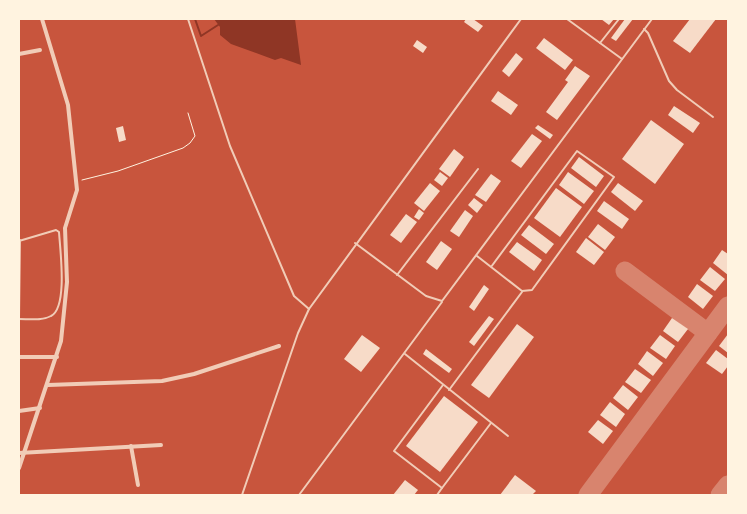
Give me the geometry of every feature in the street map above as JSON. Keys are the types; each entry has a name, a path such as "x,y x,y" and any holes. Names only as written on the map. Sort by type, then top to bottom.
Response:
{"street":[{"path":"19,468 58,357 67,282 65,228 76,197 77,182 68,106 42,19"},
{"path":"19,54 40,50"},
{"path":"48,385 162,380 194,374 279,346"},
{"path":"19,357 58,357"},
{"path":"19,411 40,408"},
{"path":"19,453 161,445"},
{"path":"131,446 138,484"}],"lane":[{"path":"188,19 230,146 294,296 309,309"},
{"path":"242,495 294,342 309,309 355,243 521,19"},
{"path":"567,19 622,59"},
{"path":"600,43 618,19"},
{"path":"299,495 652,19"},
{"path":"644,29 673,86 713,117"},
{"path":"477,256 522,291 532,290 614,177 577,151 490,266"},
{"path":"397,275 478,169"},
{"path":"51,230 59,232 61,298 59,309 50,317 19,319 20,241 51,230"},
{"path":"355,243 426,296 442,301"},
{"path":"449,390 522,291"},
{"path":"405,354 508,436"},
{"path":"442,488 394,451 443,385"},
{"path":"437,495 491,423"}],"path":[{"path":"77,182 118,171 183,148 195,136 188,114"}],"shaded area":[{"path":"214,19 295,19 301,65 281,58 275,60 231,44 220,35 220,27"}],"building":[{"path":"466,19 473,19 483,26 478,32 464,22"},
{"path":"601,19 614,19 609,25"},
{"path":"625,19 633,19 616,41 611,38"},
{"path":"690,19 716,19 690,53 673,41"},
{"path":"544,38 573,60 565,70 536,48"},
{"path":"417,40 427,47 423,53 413,46"},
{"path":"516,53 523,59 509,77 502,71"},
{"path":"575,66 590,76 557,120 546,112 568,82 565,80"},
{"path":"498,91 518,105 511,115 491,101"},
{"path":"674,106 700,123 693,133 668,115"},
{"path":"651,120 684,144 655,184 622,159"},
{"path":"538,125 553,135 550,139 535,128"},
{"path":"123,126 126,140 119,142 116,128"},
{"path":"532,134 542,141 521,168 511,161"},
{"path":"454,149 464,157 450,177 439,169"},
{"path":"579,157 604,176 596,187 571,168"},
{"path":"440,172 448,178 442,186 434,180"},
{"path":"568,172 594,191 584,204 559,185"},
{"path":"491,174 501,181 486,202 475,195"},
{"path":"430,183 440,191 424,211 414,203"},
{"path":"618,183 643,201 635,211 611,192"},
{"path":"556,188 582,207 560,237 534,218"},
{"path":"474,198 483,205 477,213 468,205"},
{"path":"604,201 629,219 622,229 597,211"},
{"path":"419,209 424,213 419,220 414,217"},
{"path":"465,210 473,216 459,237 450,231"},
{"path":"406,214 417,222 401,243 390,235"},
{"path":"598,224 615,237 605,250 588,237"},
{"path":"529,225 554,244 546,254 521,235"},
{"path":"586,238 604,252 594,265 576,252"},
{"path":"441,241 452,249 437,270 426,262"},
{"path":"517,242 542,260 534,271 509,252"},
{"path":"722,250 728,254 728,275 713,263"},
{"path":"710,267 725,279 715,291 700,280"},
{"path":"697,284 713,296 703,309 688,297"},
{"path":"484,285 489,289 474,311 469,307"},
{"path":"489,316 494,319 474,346 469,342"},
{"path":"672,318 688,329 678,342 663,331"},
{"path":"517,324 534,337 489,398 471,385"},
{"path":"728,334 728,353 719,346"},
{"path":"362,335 380,348 361,372 344,359"},
{"path":"660,335 675,346 666,359 650,348"},
{"path":"426,349 452,369 449,373 423,354"},
{"path":"716,350 728,359 728,366 722,374 706,363"},
{"path":"647,351 663,363 653,376 638,364"},
{"path":"635,369 651,380 641,393 625,382"},
{"path":"623,385 638,397 628,410 613,398"},
{"path":"444,396 478,422 440,472 406,446"},
{"path":"610,402 625,414 616,427 600,415"},
{"path":"598,420 613,431 603,444 588,432"},
{"path":"515,475 536,491 532,495 500,495"},
{"path":"405,480 418,490 414,495 393,495"}],"waterway":[{"path":"195,19 201,36 218,25"}],"taxiway":[{"path":"625,271 708,333"},
{"path":"588,495 728,306"},
{"path":"720,495 728,485"}]}
